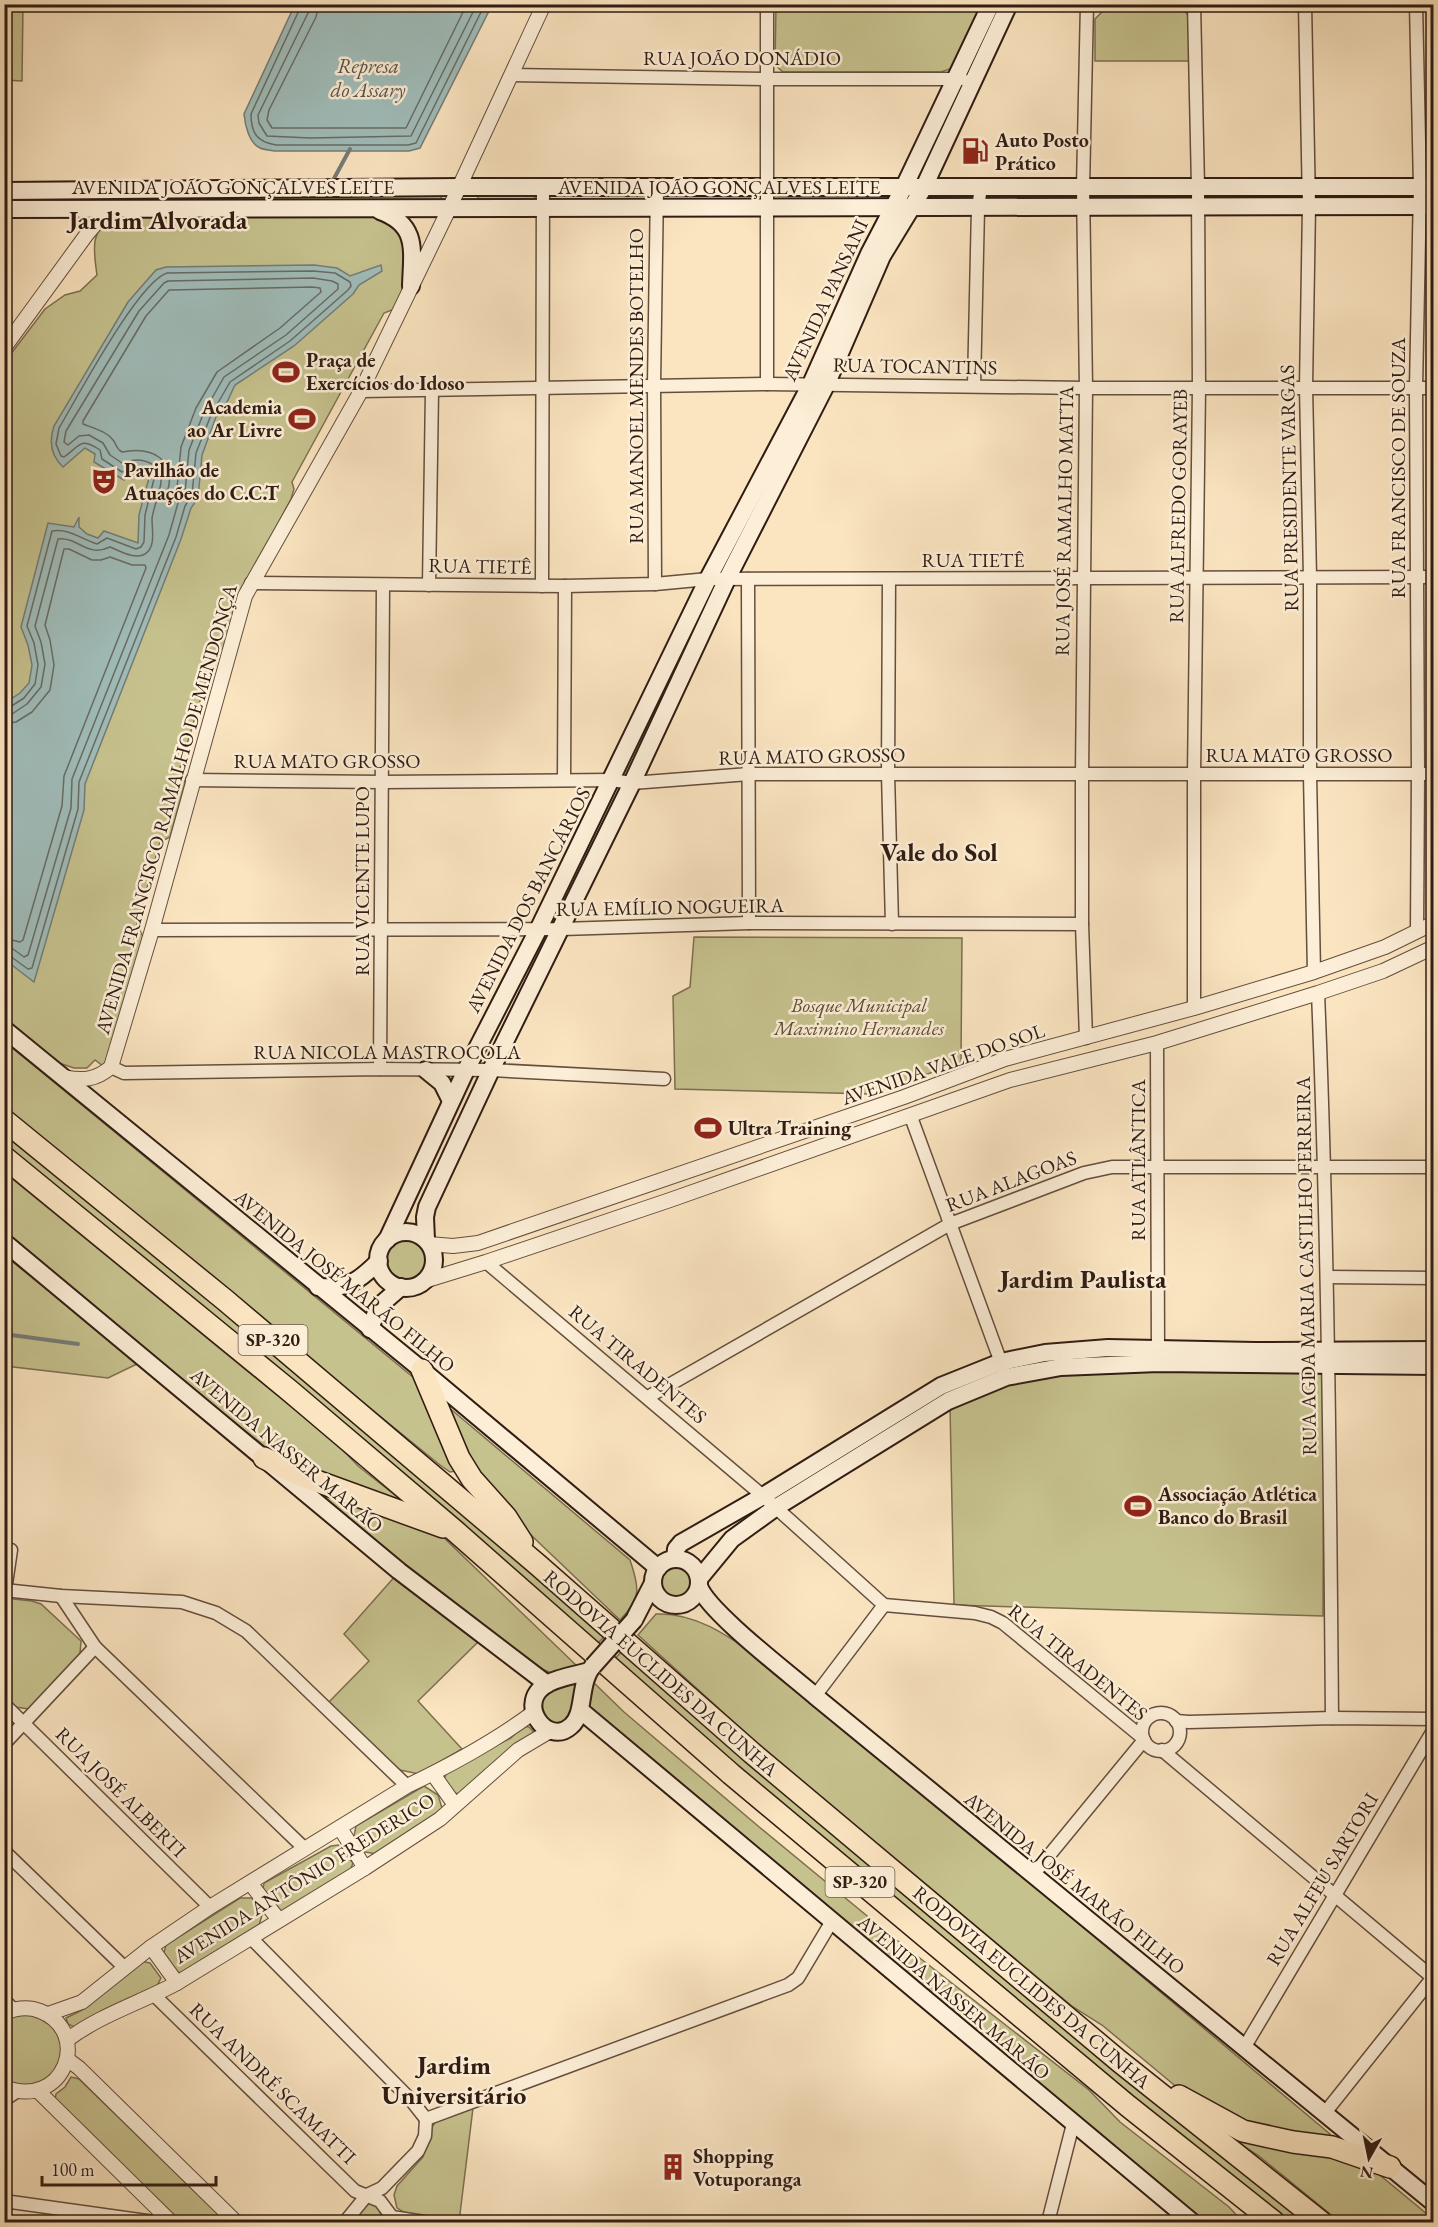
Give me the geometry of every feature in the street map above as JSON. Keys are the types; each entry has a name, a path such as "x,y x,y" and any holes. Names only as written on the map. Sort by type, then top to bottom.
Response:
{"highway":[{"name":"RODOVIA EUCLIDES DA CUNHA","path":"4,1120 234,1307 538,1565 752,1753 1119,2061 1321,2223"},
{"name":"RODOVIA EUCLIDES DA CUNHA","path":"4,1157 290,1391 455,1531 731,1774 1128,2106 1274,2223"},
{"path":"422,1370 459,1458 472,1479 506,1517 538,1565"},
{"path":"264,1458 300,1475 455,1531"},
{"path":"1119,2061 1243,2131 1293,2142 1332,2147 1390,2168"},
{"path":"1222,2181 1251,2223"}],"main road":[{"name":"AVENIDA PANSANI","path":"708,579 819,383 869,254 904,187 991,4"},
{"name":"AVENIDA PANSANI","path":"728,579 819,383 882,256 924,187 1009,4"},
{"name":"AVENIDA JOÃO GONÇALVES LEITE","path":"4,191 459,187 1427,187"},
{"path":"591,187 591,209"},
{"path":"712,187 712,208"},
{"path":"824,208 827,187"},
{"path":"1030,207 1031,187"},
{"path":"1142,187 1142,206"},
{"path":"1253,187 1253,207"},
{"path":"1364,187 1365,206"},
{"name":"AVENIDA JOÃO GONÇALVES LEITE","path":"4,209 1427,206"},
{"path":"373,208 393,216 406,228 412,246 411,286"},
{"name":"AVENIDA DOS BANCÁRIOS","path":"387,1240 466,1070 539,928 708,579"},
{"name":"AVENIDA DOS BANCÁRIOS","path":"427,1242 425,1217 427,1207 728,579"},
{"name":"AVENIDA JOSÉ MARÃO FILHO","path":"4,1029 422,1370 655,1576"},
{"path":"426,1070 442,1083 452,1101"},
{"path":"370,1329 378,1307 401,1287 417,1285 424,1281 433,1268 434,1259 427,1242 419,1235 402,1232 387,1240 379,1253 383,1275 401,1287"},
{"name":"AVENIDA NASSER MARÃO","path":"4,1242 399,1571 548,1684"},
{"path":"318,1287 349,1285 365,1275 379,1261"},
{"path":"1329,1358 1434,1350"},
{"path":"675,1559 676,1549 681,1544 769,1502 886,1429 948,1401 1004,1370 1061,1367 1158,1356 1329,1358 1434,1366"},
{"path":"636,1619 689,1602 694,1597 699,1582 732,1539 769,1502"},
{"path":"580,1710 581,1696 591,1669 636,1619 662,1563 675,1559 691,1564 699,1582"},
{"path":"655,1576 654,1590 663,1601 676,1605"},
{"name":"AVENIDA JOSÉ MARÃO FILHO","path":"699,1582 711,1604 729,1622 816,1696 1434,2203"},
{"path":"550,1731 540,1724 534,1712 534,1698 548,1684 591,1669"},
{"name":"AVENIDA NASSER MARÃO","path":"580,1710 1192,2223"},
{"name":"AVENIDA ANTÔNIO FREDERICO","path":"550,1731 570,1728 576,1721 580,1710"}],"street":[{"name":"AVENIDA FRANCISCO RAMALHO DE MENDONÇA","path":"111,1067 152,930 245,596 361,391 544,4"},
{"path":"767,4 767,384"},
{"name":"RUA JOSÉ RAMALHO MATTA","path":"1086,1038 1082,924 1082,775 1086,388 1083,187 1087,4"},
{"name":"RUA ALFREDO GORAYEB","path":"1194,4 1199,388 1194,774 1194,1008"},
{"name":"RUA PRESIDENTE VARGAS","path":"1305,4 1309,206 1306,387 1314,972"},
{"name":"RUA FRANCISCO DE SOUZA","path":"1416,4 1427,187 1416,388 1417,931"},
{"name":"RUA JOÃO DONÁDIO","path":"511,75 767,79 956,78 973,82"},
{"path":"542,586 543,187"},
{"name":"RUA MANOEL MENDES BOTELHO","path":"655,584 654,385 657,187"},
{"path":"974,386 978,207 981,187"},
{"path":"78,208 87,234"},
{"path":"4,348 87,234 109,208"},
{"name":"RUA TOCANTINS","path":"361,391 432,391 543,386 819,383 1086,388 1434,388"},
{"path":"429,585 432,391"},
{"name":"RUA TIETÊ","path":"251,583 565,586 655,584 708,579 1434,577"},
{"path":"748,579 749,923"},
{"path":"889,579 888,774 892,924"},
{"name":"RUA VICENTE LUPO","path":"380,1069 383,585"},
{"path":"564,780 565,586"},
{"name":"RUA MATO GROSSO","path":"192,780 382,782 611,780 632,783 748,774 1434,774"},
{"name":"RUA EMÍLIO NOGUEIRA","path":"152,930 562,929 749,923 1082,924"},
{"name":"AVENIDA VALE DO SOL","path":"427,1242 453,1246 478,1243 904,1097 1005,1059 1194,1008 1314,972 1385,946 1434,923"},
{"path":"1417,931 1430,949"},
{"name":"AVENIDA VALE DO SOL","path":"424,1281 670,1200 911,1117 1010,1080 1157,1043 1318,993 1383,971 1430,949"},
{"path":"1314,972 1318,993"},
{"name":"RUA AGDA MARIA CASTILHO FERREIRA","path":"1318,993 1329,1358 1332,1718"},
{"path":"1194,1008 1199,1030"},
{"path":"1086,1038 1086,1060"},
{"name":"RUA ATLÂNTICA","path":"1157,1043 1158,1356"},
{"path":"64,1077 82,1081 98,1076 111,1067"},
{"name":"RUA NICOLA MASTROCOLA","path":"111,1067 124,1073 380,1069 491,1070 664,1079"},
{"path":"904,1097 1004,1370"},
{"name":"RUA ALAGOAS","path":"648,1397 950,1224 1084,1173 1112,1167 1434,1167"},
{"path":"663,1180 670,1200"},
{"path":"590,1205 597,1224"},
{"path":"478,1243 486,1262"},
{"name":"RUA TIRADENTES","path":"486,1262 648,1397 884,1605 975,1613 1004,1623 1143,1743"},
{"path":"1327,1277 1434,1278"},
{"path":"11,1551 5,1591 182,1602 216,1613 246,1631 407,1786"},
{"path":"61,1596 95,1647 304,1848"},
{"path":"816,1696 884,1605"},
{"path":"4,1744 25,1725 95,1647"},
{"name":"RUA JOSÉ ALBERTI","path":"4,1704 210,1907"},
{"name":"AVENIDA ANTÔNIO FREDERICO","path":"48,2014 81,2002 123,1967 210,1907 407,1786 433,1774 509,1730 534,1712"},
{"path":"1033,1875 1143,1743 1142,1728 1152,1715 1162,1713 1182,1725 1332,1718 1434,1719"},
{"path":"1162,1750 1174,1745 1182,1725"},
{"name":"RUA ALFEU SARTORI","path":"1244,2049 1434,1729"},
{"name":"AVENIDA ANTÔNIO FREDERICO","path":"67,2040 86,2025 177,1983 365,1868 440,1819 518,1750 550,1731"},
{"path":"1143,1743 1162,1750 1433,1977 1324,2114"},
{"path":"433,1774 455,1805"},
{"path":"340,1828 365,1868"},
{"path":"4,1851 123,1967"},
{"path":"250,1883 279,1920"},
{"path":"426,2119 788,1985 798,1978 832,1921"},
{"path":"251,1938 411,2100 426,2119 425,2136 418,2151 382,2188 367,2195 345,2223"},
{"path":"152,1947 177,1983"},
{"name":"RUA ANDRÉ SCAMATTI","path":"154,1995 355,2191 380,2201 392,2217 424,2223"},
{"path":"4,2100 10,2089 38,2091 51,2084 61,2073 67,2060 67,2040 63,2030 48,2014 25,2007 7,2008"},
{"path":"67,2060 79,2068 236,2223"},
{"path":"38,2091 171,2223"},
{"path":"1048,2223 1073,2124"},
{"path":"4,2201 154,2223"}],"green space":[{"path":"5,4 23,5 22,81 5,80"},
{"path":"776,5 984,5 953,68 941,72 783,72 775,65"},
{"path":"1184,10 1190,18 1189,61 1095,61 1095,19 1103,11"},
{"path":"438,193 441,195 441,200 54,203 54,197"},
{"path":"482,193 536,195 531,202 478,200 478,196"},
{"path":"115,214 366,214 385,218 406,238 408,278 397,308 384,313 292,482 294,489 291,499 246,584 225,648 214,654 179,771 185,783 170,837 160,842 137,924 143,937 106,1063 103,1066 95,1060 87,1068 74,1068 59,1063 5,1020 4,363 45,309 65,295 80,291 97,275 94,248 97,233 101,226"},
{"name":"Bosque Municipal Maximino Hernandes","path":"694,937 962,938 961,1062 872,1094 675,1089 673,996 690,987"},
{"path":"4,1041 425,1387 457,1471 450,1472 440,1465 5,1111"},
{"path":"4,1129 172,1263 607,1634 595,1646 5,1151"},
{"path":"4,1172 338,1445 358,1466 405,1503 289,1466 5,1237"},
{"path":"406,1236 423,1243 430,1260 423,1277 406,1284 389,1277 382,1260 389,1243"},
{"path":"4,1255 139,1363 108,1378 5,1366"},
{"name":"Associação Atlética Banco do Brasil","path":"1324,1367 1323,1616 954,1605 950,1406 1008,1382 1063,1371"},
{"path":"440,1400 630,1560 636,1579 637,1593 632,1605 620,1620 510,1515 476,1478"},
{"path":"328,1494 441,1535 578,1667 560,1676 536,1667 466,1614 325,1499"},
{"path":"676,1561 691,1567 697,1582 691,1597 676,1603 661,1597 655,1582 661,1567"},
{"path":"397,1574 479,1641 418,1701 462,1749 419,1774 395,1769 328,1703 369,1661 344,1634"},
{"path":"4,1598 41,1604 81,1641 80,1654 29,1709 15,1707 5,1696"},
{"path":"656,1614 688,1618 702,1623 731,1638 770,1665 1330,2134 1329,2140 1243,2127 1179,2089 1102,2025 1073,2007 759,1745 638,1635"},
{"path":"623,1650 1310,2222 1283,2222 612,1662"},
{"path":"584,1677 570,1715 561,1724 545,1723 538,1700 541,1694"},
{"path":"593,1682 624,1712 758,1826 889,1934 1089,2090 1120,2122 1229,2207 1243,2222 1199,2222 593,1715 585,1702"},
{"path":"523,1726 533,1731 532,1735 462,1794 451,1790 444,1780 447,1771 511,1738"},
{"path":"424,1786 438,1795 442,1808 435,1819 377,1854 365,1852 354,1836 356,1826"},
{"path":"338,1845 353,1863 350,1871 283,1912 276,1910 263,1889 264,1883 331,1846"},
{"path":"240,1898 252,1898 262,1915 258,1929 183,1973 175,1972 163,1956 166,1945"},
{"path":"140,1961 150,1963 161,1978 157,1986 74,2027 68,2024 66,2018 82,2010"},
{"path":"25,2014 45,2020 57,2032 61,2046 59,2061 52,2074 39,2083 23,2085 5,2079 4,2021"},
{"path":"71,2077 79,2079 226,2222 180,2222 60,2107 55,2100 56,2094 65,2087"},
{"path":"473,2108 459,2222 418,2217 397,2208 394,2195 397,2186 423,2157 430,2130 436,2121"},
{"path":"1234,2134 1333,2154 1376,2172 1433,2219 1433,2222 1340,2222 1259,2156 1233,2139"},
{"path":"372,2202 378,2205 381,2216 390,2222 351,2222 366,2203"}],"water":[{"name":"Represa do Assary","path":"298,4 492,5 420,148 409,151 275,151 263,149 256,146 250,138 244,114 291,13"},
{"path":"314,265 337,268 350,276 381,265 382,271 359,285 353,294 294,346 235,385 227,402 216,417 202,455 198,498 191,508 85,784 84,810 34,982 4,959 5,703 20,693 29,683 32,665 21,627 48,523 74,527 79,517 79,527 87,534 98,538 104,531 138,543 139,515 149,478 135,472 124,480 94,462 95,454 85,448 63,467 53,453 51,437 54,426 128,302 156,270 166,267"}],"waterway":[{"path":"331,184 350,149"},
{"path":"4,1334 78,1344"}],"place":[{"name":"Auto Posto Prático","path":"975,151"},
{"name":"Praça de Exercícios do Idoso","path":"286,372"},
{"name":"Academia ao Ar Livre","path":"302,419"},
{"name":"Pavilhão de Atuações do C.C.T","path":"104,481"},
{"name":"Ultra Training","path":"708,1128"},
{"name":"Associação Atlética Banco do Brasil","path":"1138,1506"},
{"name":"Shopping Votuporanga","path":"673,2167"}],"district":[{"name":"Jardim Alvorada","path":"158,220"},
{"name":"Vale do Sol","path":"939,852"},
{"name":"Jardim Paulista","path":"1083,1279"},
{"name":"Jardim Universitário","path":"454,2080"}]}
